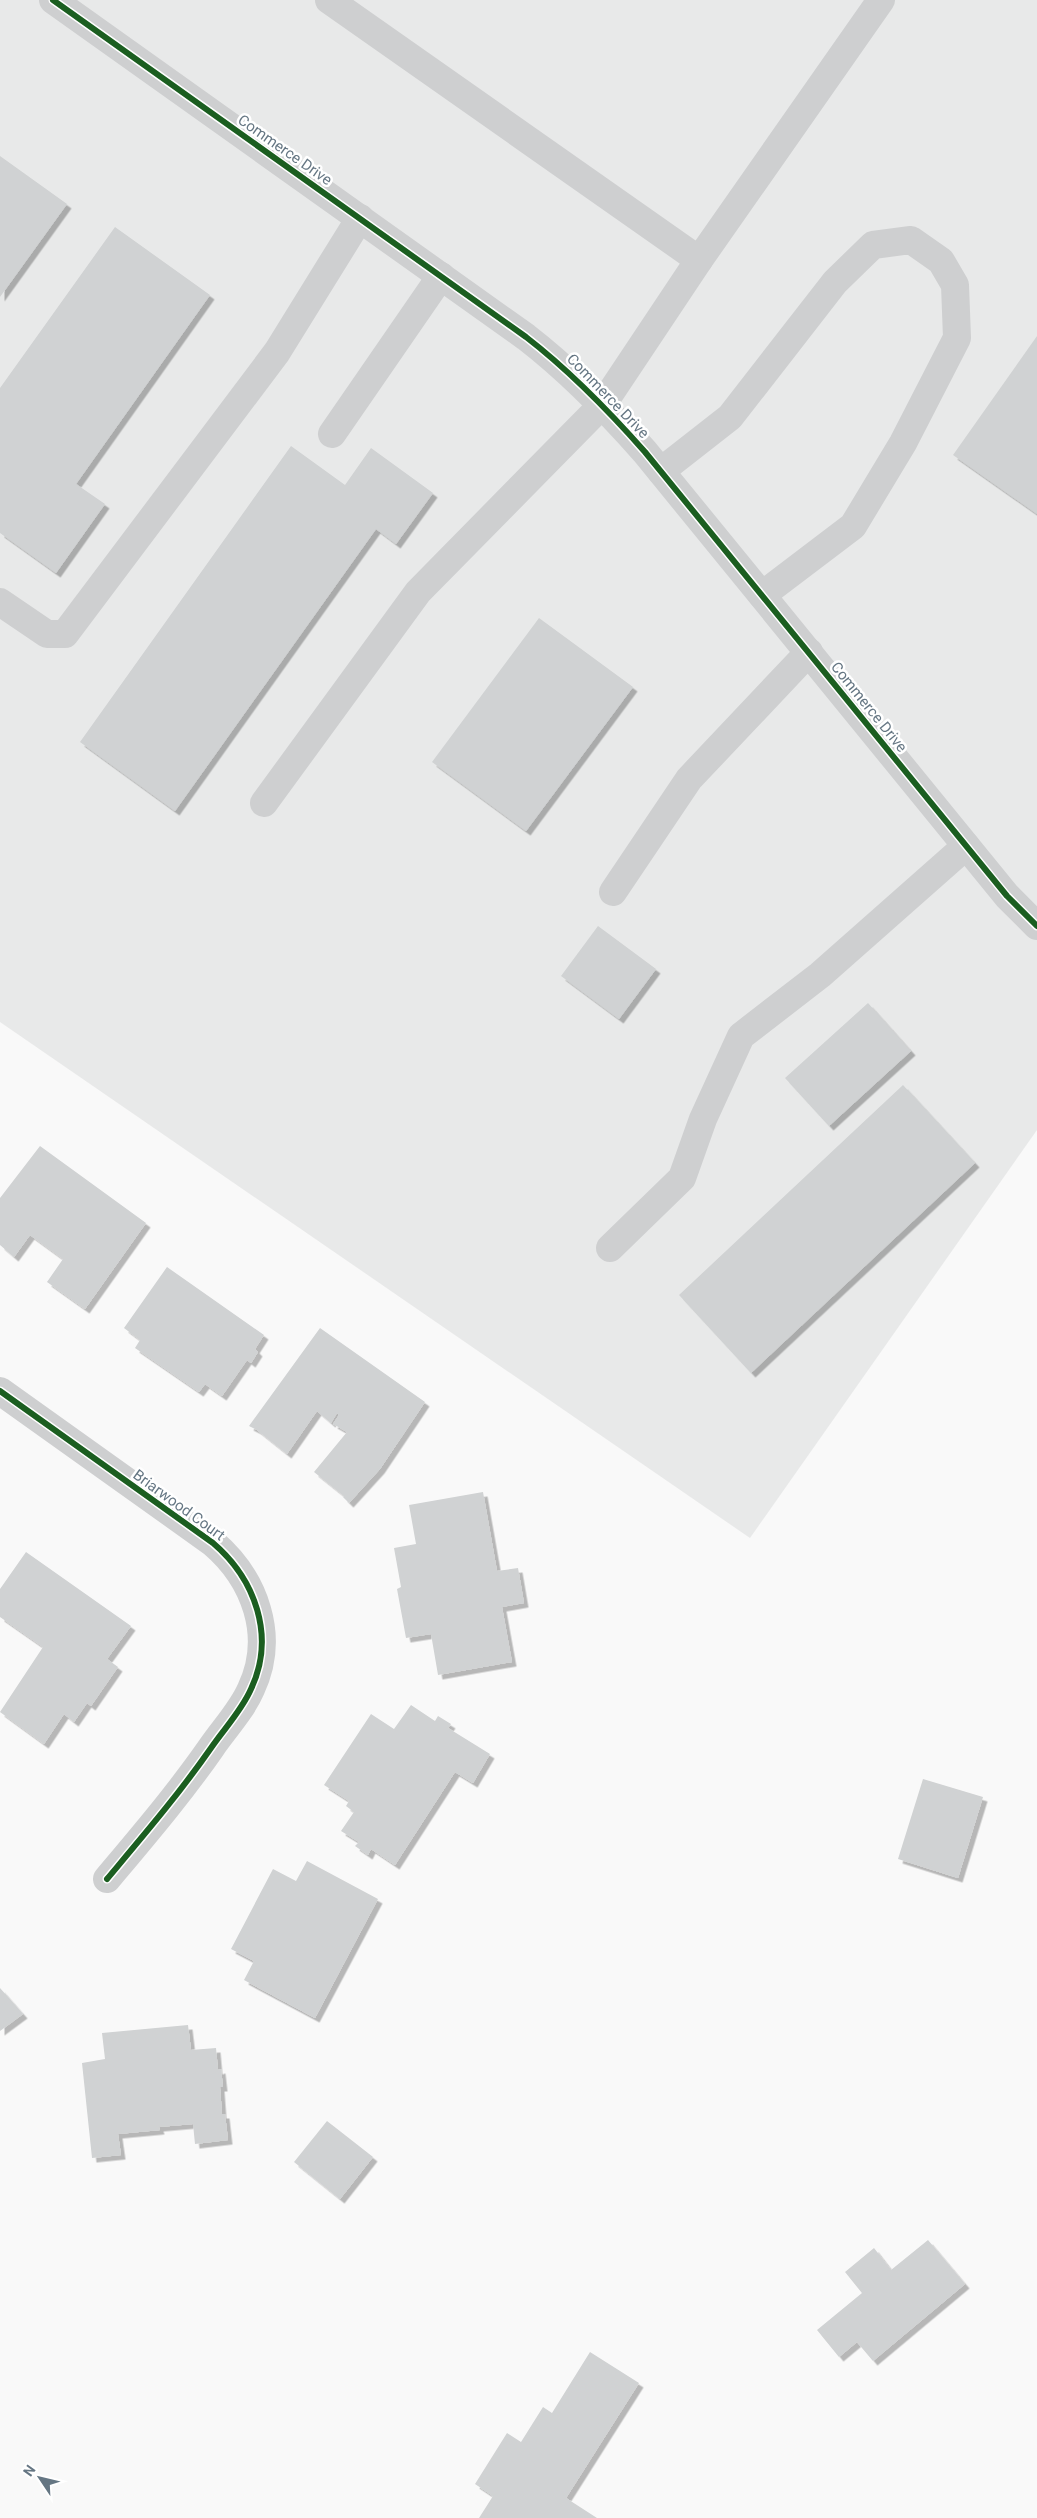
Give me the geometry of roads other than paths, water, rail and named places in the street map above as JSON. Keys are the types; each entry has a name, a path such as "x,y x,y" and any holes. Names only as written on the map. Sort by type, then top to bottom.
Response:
{"street":[{"name":"Commerce Drive","path":"53,0 556,360 603,404 661,472 1007,896 1037,926"},
{"path":"329,0 699,260"},
{"path":"264,803 418,592 603,404 699,260 881,0"},
{"path":"0,602 47,634 65,634 277,352 360,218"},
{"path":"661,472 730,416 835,282 872,245 911,240 941,261 955,284 957,338 902,444 853,526 762,595"},
{"path":"332,434 441,276"},
{"path":"613,892 689,779 808,652"},
{"path":"610,1248 682,1178 703,1119 741,1036 820,975 966,846"},
{"name":"Briarwood Court","path":"0,1392 218,1548 242,1573 258,1610 262,1650 251,1690 180,1792 107,1879"}]}
